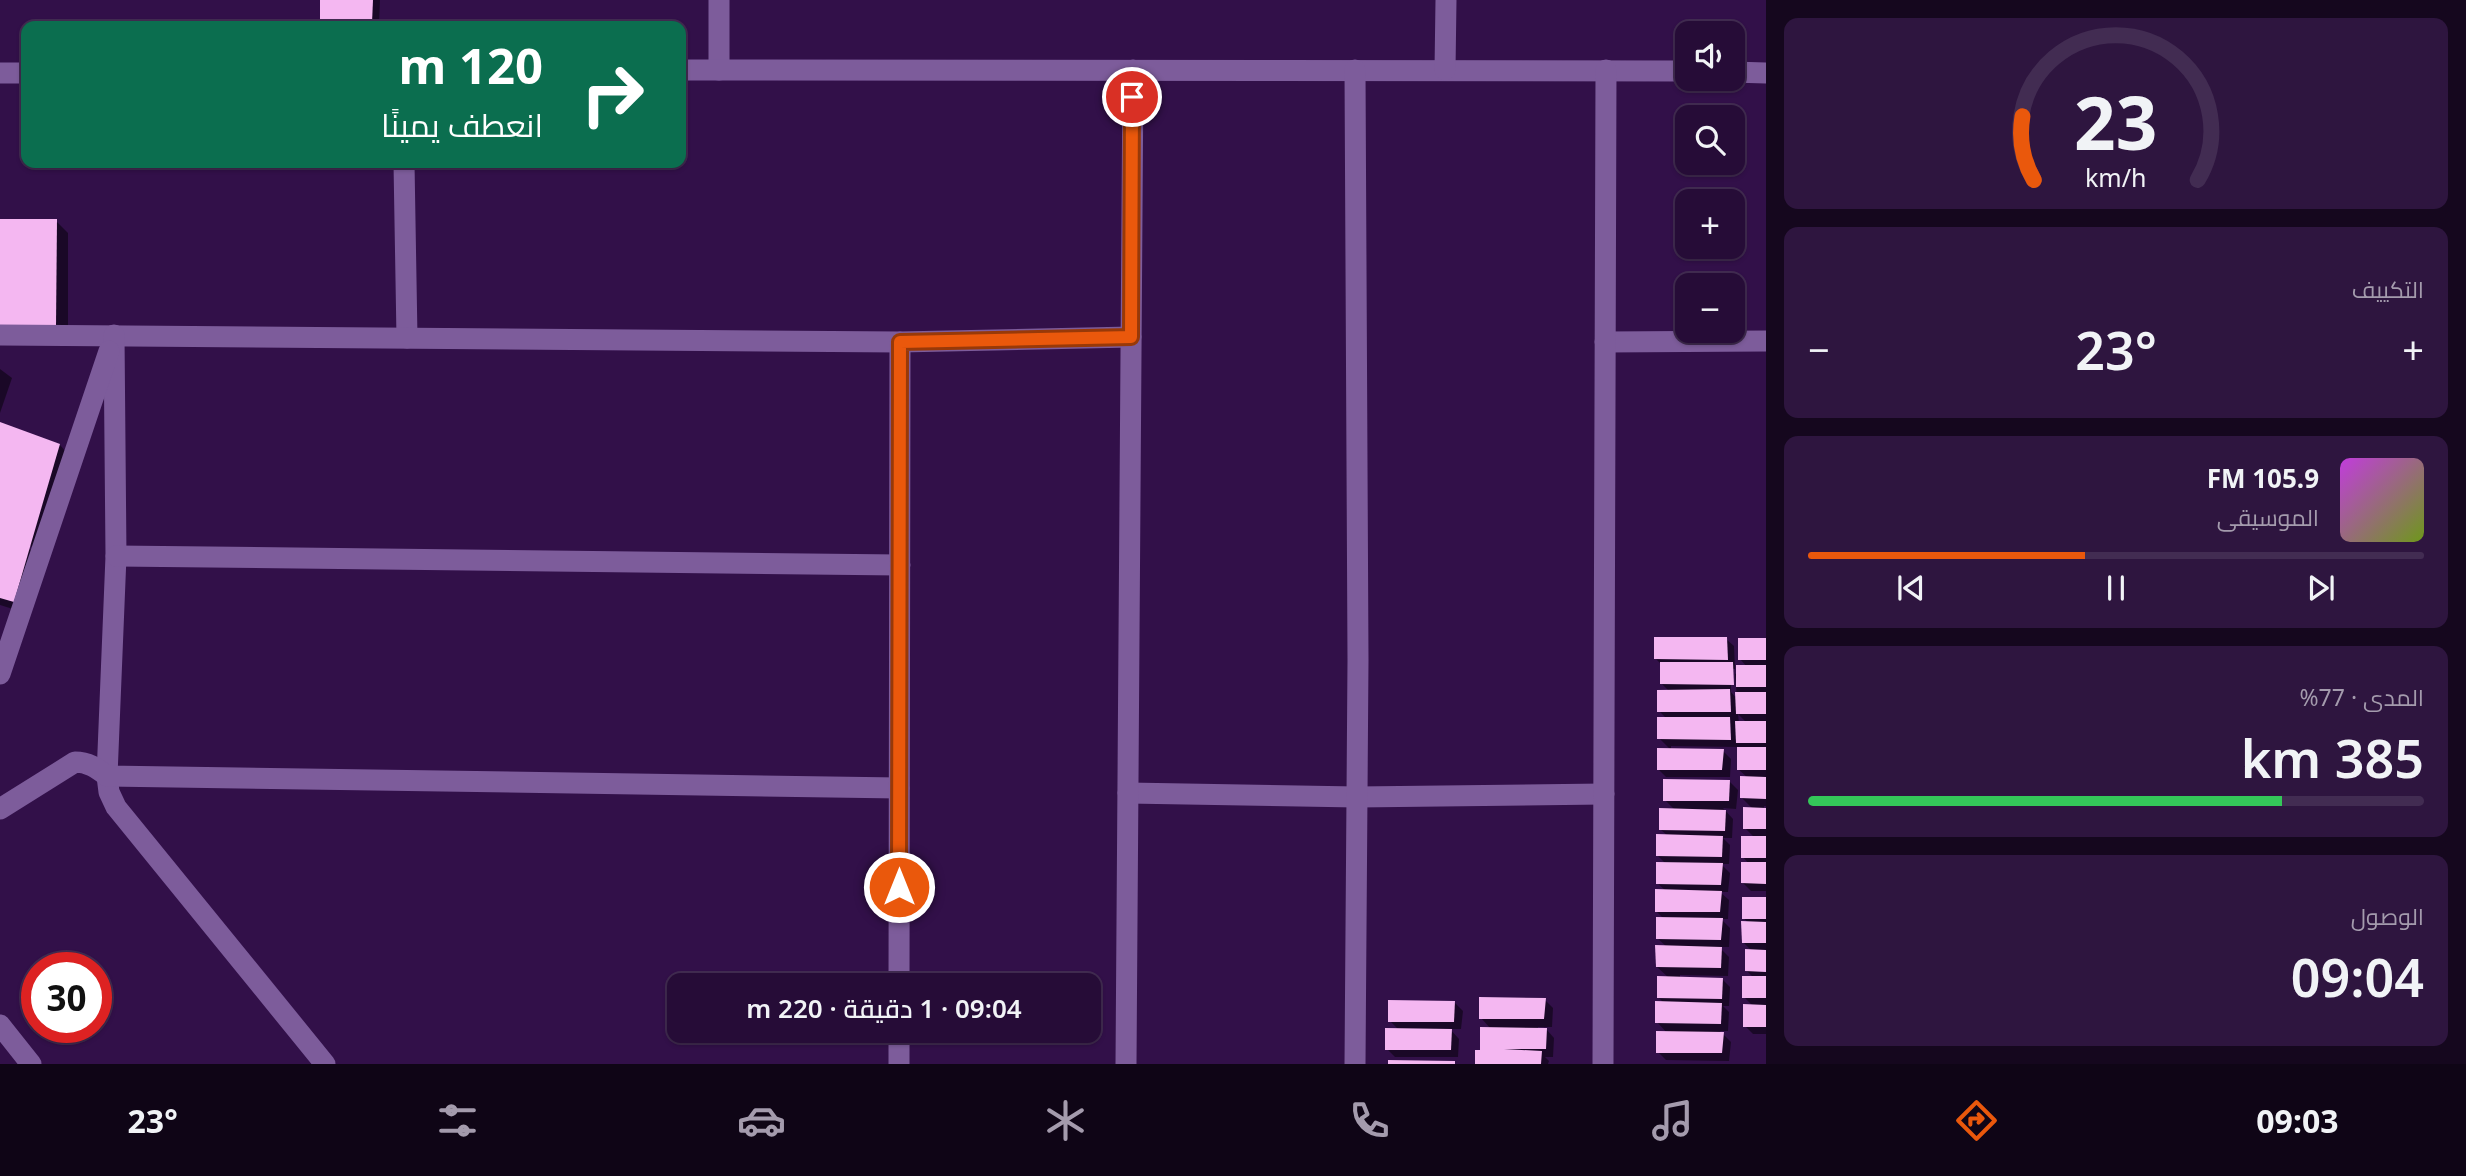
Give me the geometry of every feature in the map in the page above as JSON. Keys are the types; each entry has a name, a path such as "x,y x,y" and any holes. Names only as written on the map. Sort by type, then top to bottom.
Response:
{"street":[{"path":"719,0 719,70"},
{"path":"1445,71 1446,0"},
{"path":"686,70 1675,71"},
{"path":"1126,1064 1133,70"},
{"path":"1355,70 1355,1064"},
{"path":"1603,1064 1606,70"},
{"path":"1745,72 1766,72"},
{"path":"0,73 21,73"},
{"path":"404,168 407,338"},
{"path":"0,335 900,342 1131,337"},
{"path":"114,335 116,555 107,776 109,792 116,807 325,1064"},
{"path":"0,674 114,335"},
{"path":"1605,342 1766,341"},
{"path":"899,973 900,342"},
{"path":"116,555 900,565"},
{"path":"0,809 75,762 95,767 107,776 899,788"},
{"path":"1128,793 1357,797 1604,794"},
{"path":"0,1025 32,1064"},
{"path":"899,1043 899,1064"}],"building":[{"path":"320,0 373,0 372,21 320,21"},
{"path":"0,219 57,219 56,327 0,326"},
{"path":"0,422 60,444 14,602 0,598"},
{"path":"1654,637 1727,637 1728,660 1654,659"},
{"path":"1738,638 1766,638 1766,660 1738,660"},
{"path":"1660,662 1733,662 1734,685 1660,684"},
{"path":"1736,665 1766,665 1766,687 1736,687"},
{"path":"1730,689 1731,712 1657,712 1657,690"},
{"path":"1735,692 1766,692 1766,714 1736,714"},
{"path":"1657,717 1730,717 1731,740 1657,739"},
{"path":"1735,721 1766,721 1766,743 1736,743"},
{"path":"1737,747 1766,747 1766,770 1737,770"},
{"path":"1657,748 1724,749 1722,770 1657,770"},
{"path":"1740,776 1766,777 1766,799 1740,798"},
{"path":"1663,779 1730,780 1729,801 1663,801"},
{"path":"1743,807 1766,808 1766,829 1743,829"},
{"path":"1659,808 1726,810 1725,831 1659,830"},
{"path":"1656,834 1723,836 1722,857 1656,856"},
{"path":"1741,836 1766,836 1766,858 1741,858"},
{"path":"1656,862 1723,863 1721,885 1656,884"},
{"path":"1741,862 1766,862 1766,884 1741,883"},
{"path":"1655,889 1722,891 1720,912 1655,912"},
{"path":"1742,897 1766,897 1766,919 1742,919"},
{"path":"1656,917 1723,918 1721,940 1656,939"},
{"path":"1741,921 1766,922 1766,943 1742,943"},
{"path":"1655,945 1722,947 1721,968 1656,967"},
{"path":"1745,949 1766,950 1766,972 1745,971"},
{"path":"1657,976 1723,978 1722,999 1657,998"},
{"path":"1742,976 1766,976 1766,998 1742,998"},
{"path":"1479,997 1546,998 1544,1019 1479,1019"},
{"path":"1388,1000 1455,1001 1454,1022 1388,1022"},
{"path":"1655,1001 1722,1003 1721,1024 1655,1023"},
{"path":"1743,1004 1766,1005 1766,1027 1743,1027"},
{"path":"1480,1027 1547,1028 1546,1049 1504,1049 1542,1051 1541,1064 1475,1064 1475,1050 1480,1050"},
{"path":"1385,1028 1452,1029 1451,1050 1385,1050"},
{"path":"1656,1031 1724,1032 1722,1053 1656,1053"},
{"path":"1388,1060 1455,1061 1455,1064 1388,1064"}],"route":[{"path":"899,887 900,342 1131,337 1132,97"}]}
